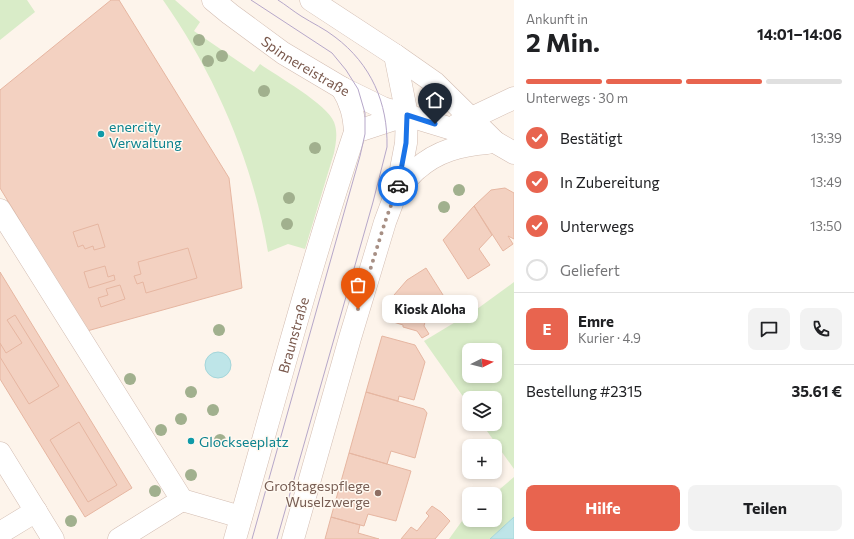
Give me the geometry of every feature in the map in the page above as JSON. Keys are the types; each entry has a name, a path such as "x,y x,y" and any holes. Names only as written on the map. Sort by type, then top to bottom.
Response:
{"street":[{"name":"Spinnereistraße","path":"213,0 283,53 342,88 383,108 495,142"},
{"path":"311,0 435,83 495,142 514,153"},
{"path":"293,539 352,331 385,222 397,190 406,143 407,115 395,55"},
{"name":"Braunstraße","path":"235,539 330,206 355,132 355,120 350,101 342,88"},
{"path":"449,129 514,98"},
{"path":"355,132 407,115"},
{"path":"397,190 418,168 440,153 466,144 495,142"},
{"path":"0,210 182,500 241,517"},
{"path":"1,457 53,539"},
{"path":"119,539 182,500"},
{"path":"0,533 36,511"}],"green space":[{"path":"0,0 27,0 35,12 0,40"},
{"path":"163,0 175,0 200,22 194,31 254,72 260,64 312,99 330,115 334,122 336,141 334,153 305,249 288,244 268,252 253,185 229,120 199,58 182,28"},
{"path":"514,282 514,469 502,452 502,439 493,439 487,431 502,431 502,391 462,391 462,395 424,341 477,309"},
{"path":"514,477 514,517 490,539 449,539 462,521 462,527 502,527 502,487"}],"water":[{"path":"218,352 227,356 231,365 227,374 218,378 209,374 205,365 209,356"},
{"path":"514,517 514,539 490,539"}],"building":[{"name":"enercity Verwaltung","path":"111,0 119,0 229,178 242,288 87,331 0,188 0,90"},
{"path":"505,188 514,193 514,239 508,236 513,244 503,251 474,206 491,190"},
{"path":"474,206 492,235 479,249 490,265 468,279 443,240"},
{"path":"98,224 105,247 94,250 93,246 85,249 83,245 78,247 73,232"},
{"path":"188,248 197,278 146,293 143,282 137,284 134,276 141,274 138,262"},
{"path":"105,266 108,277 114,275 115,280 89,288 84,272"},
{"path":"426,268 450,306 425,322 424,326 429,334 422,338 417,331 387,320 394,295 407,280"},
{"path":"0,272 132,488 85,517 0,379"},
{"path":"120,285 125,299 101,307 98,298 108,295 106,289"},
{"path":"15,315 59,386 29,404 0,357 0,343 6,353 22,343 7,320"},
{"path":"382,336 415,345 425,362 414,400 399,396 398,401 366,392"},
{"path":"366,392 424,409 427,413 415,458 391,451 387,464 349,453"},
{"path":"79,422 117,485 88,502 50,440"},
{"path":"349,453 411,471 396,521 368,514 364,526 331,517"},
{"path":"432,506 450,521 435,539 401,539 411,527 417,531 429,516 426,513"},
{"path":"331,517 360,525 358,533 379,539 325,539"}],"tram line":[{"path":"251,0 332,53 346,70 358,89 365,113 365,134 360,156 252,539"},
{"path":"277,539 373,202 387,147 387,131 384,115 375,86 368,72 348,48 331,34 278,0"}],"way so far":[{"path":"358,309 385,222 398,186"}],"place":[{"name":"enercity Verwaltung","path":"101,134"},
{"name":"Kiosk Aloha","path":"358,309"},
{"name":"Glockseeplatz","path":"191,441"},
{"name":"Großtagespflege Wuselzwerge","path":"378,493"}],"route":[{"path":"398,186 406,143 407,115 435,124"}]}
